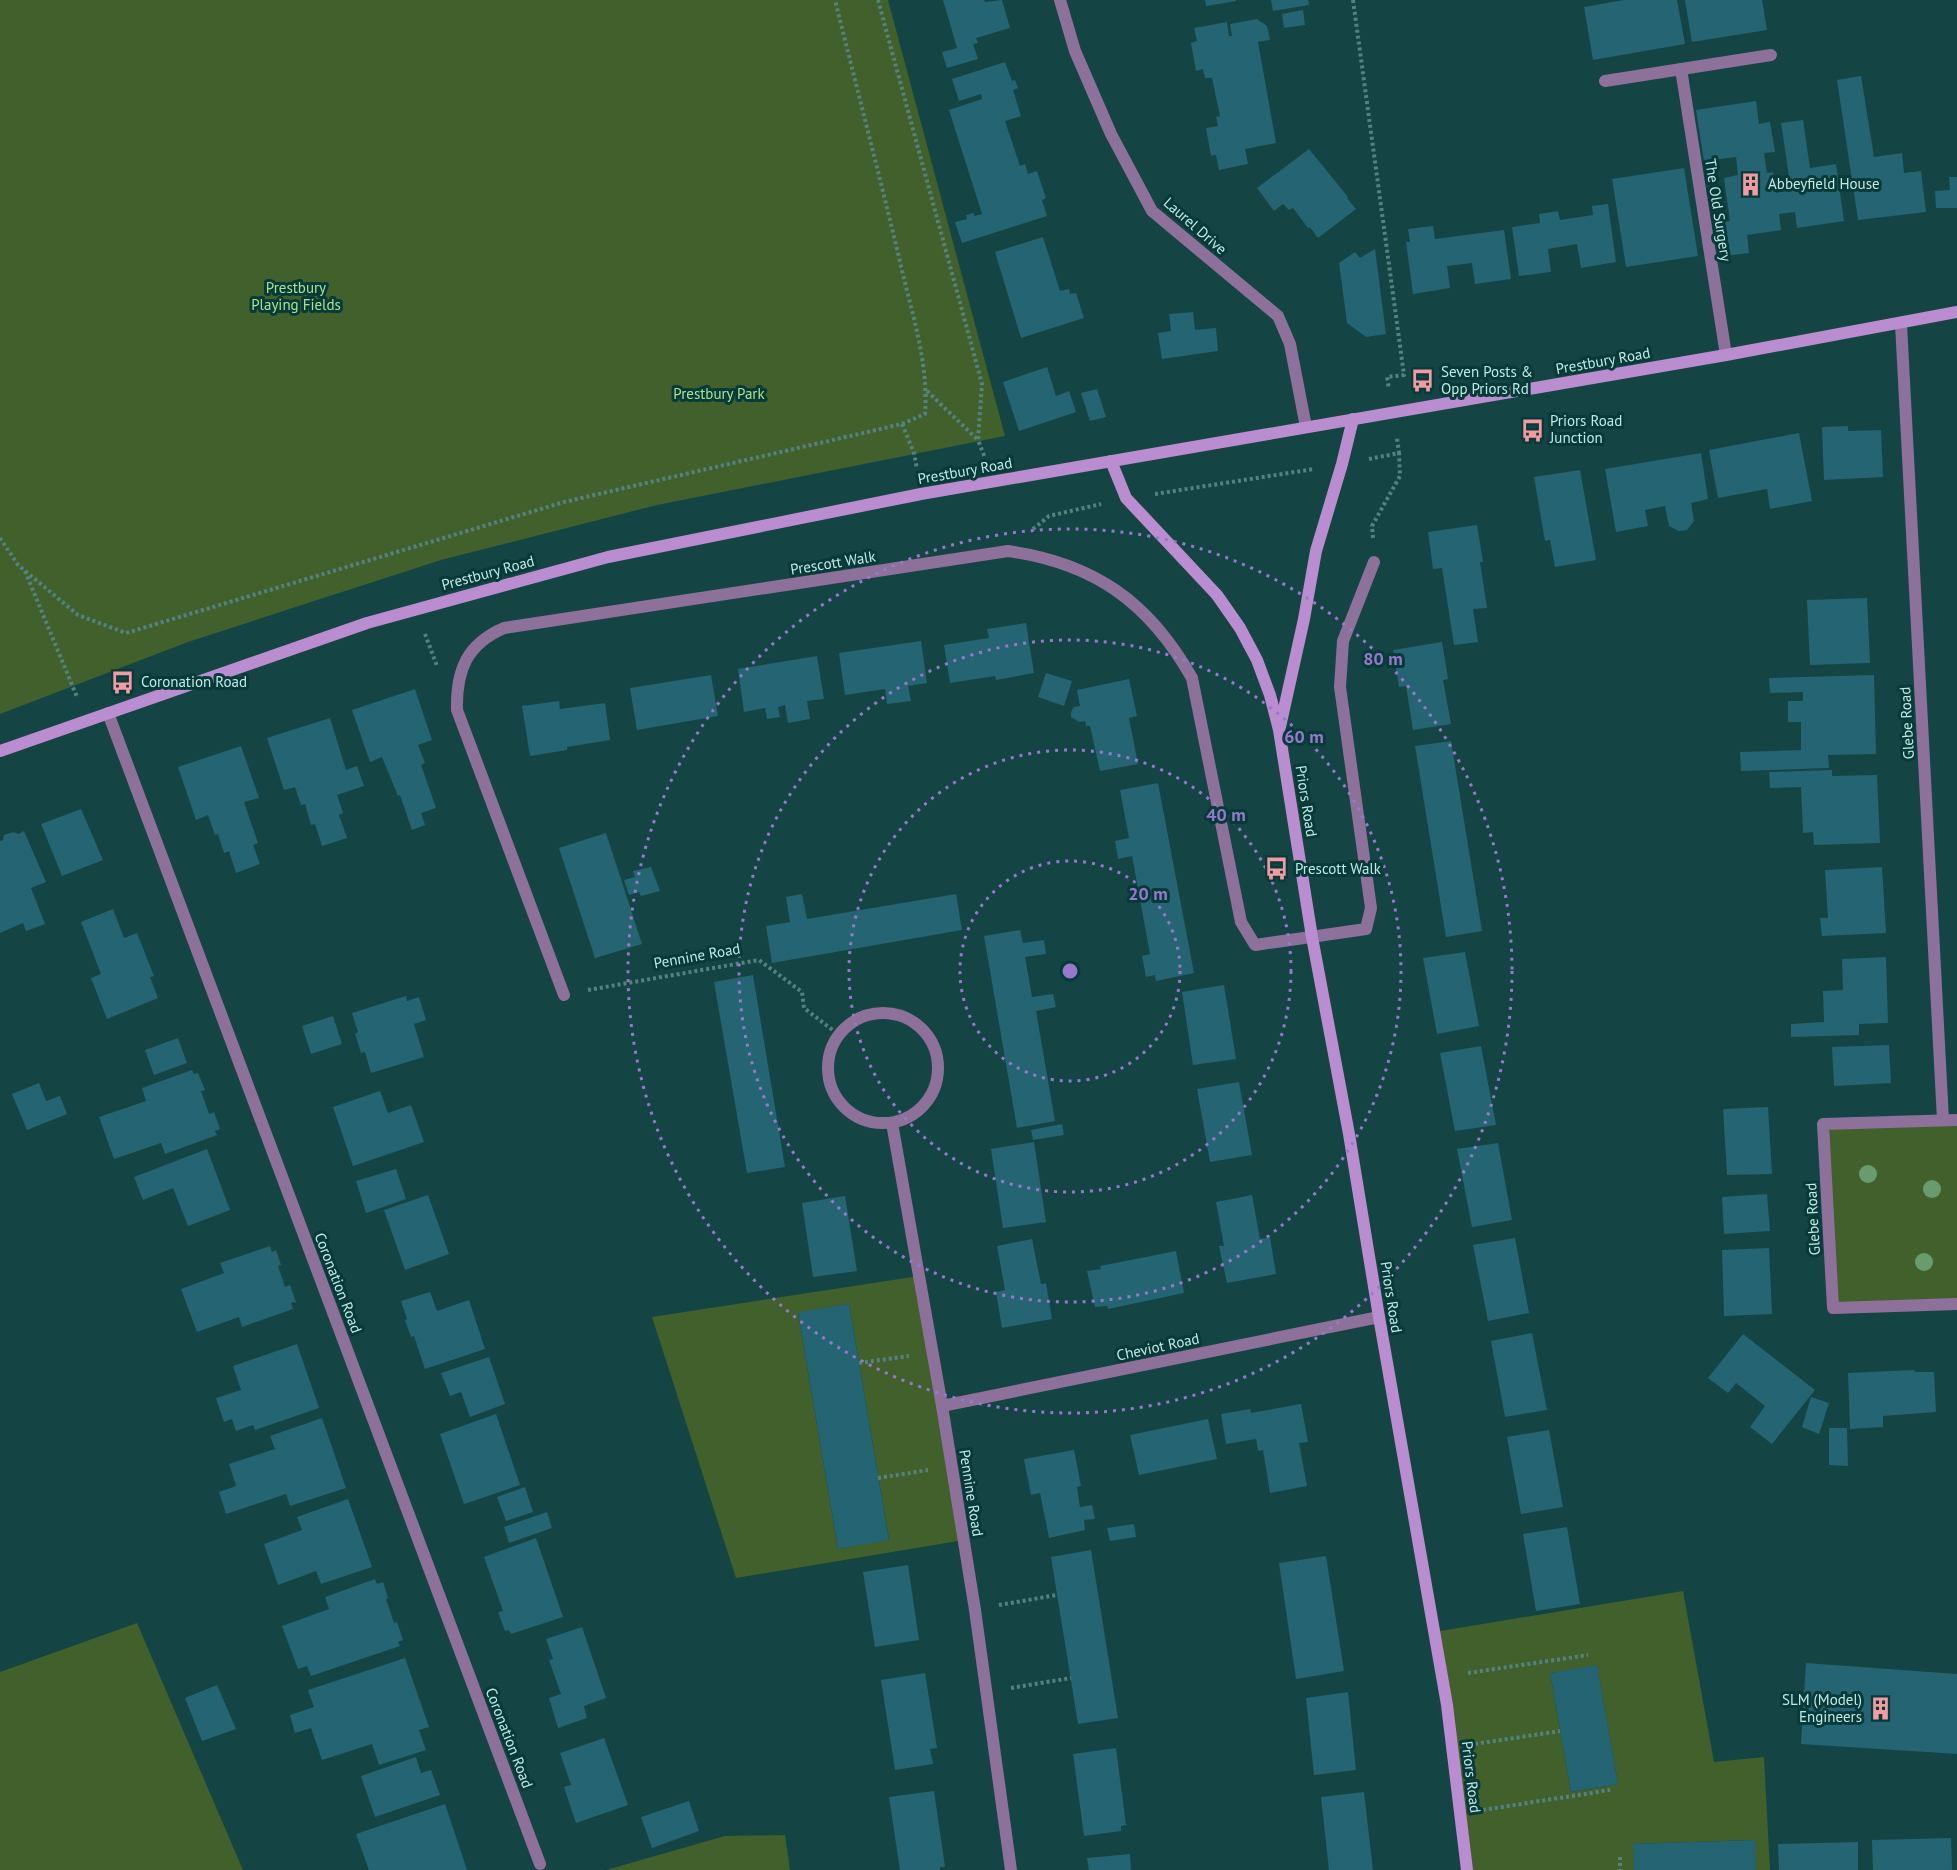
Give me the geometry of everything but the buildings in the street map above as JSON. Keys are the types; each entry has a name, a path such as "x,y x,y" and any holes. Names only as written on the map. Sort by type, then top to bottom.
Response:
{"main road":[{"name":"Prestbury Road","path":"0,750 367,623 608,557 921,494 1726,355 1957,312"},
{"name":"Priors Road","path":"1279,730 1304,619 1316,551 1353,419"},
{"name":"Priors Road","path":"1111,461 1126,498 1217,595 1239,628 1257,660 1270,695 1279,730 1312,937 1349,1134 1442,1677 1467,1870"}],"street":[{"name":"Laurel Drive","path":"1060,0 1075,51 1111,134 1152,211 1278,316 1290,344 1306,427"},
{"path":"1605,81 1771,55"},
{"name":"The Old Surgery","path":"1682,69 1726,355"},
{"name":"Glebe Road","path":"1901,324 1943,1120"},
{"name":"Prescott Walk","path":"564,994 457,710 457,696 463,667 468,655 477,644 490,634 504,628 1008,551 1049,559 1100,580 1144,613 1162,633 1192,678 1241,922 1255,945 1312,937"},
{"path":"1312,937 1366,930 1371,908 1340,687 1344,642 1374,562"},
{"name":"Coronation Road","path":"108,713 540,1864"},
{"path":"880,1013 896,1014 911,1020 924,1031 933,1045 938,1061 938,1077 932,1093 922,1107 909,1117 892,1123 876,1123 860,1119 846,1110 835,1097 829,1082 827,1066 831,1049 839,1035 850,1023 865,1016 880,1013"},
{"name":"Glebe Road","path":"1957,1120 1823,1124 1833,1308 1957,1304"},
{"name":"Pennine Road","path":"892,1123 933,1352 975,1610 1011,1870"},
{"name":"Cheviot Road","path":"942,1406 1379,1317"}],"path":[{"path":"0,538 18,565 78,615 126,633 564,502 902,424 925,414 927,391 922,356 835,0"},
{"path":"878,0 982,384 978,440 993,481"},
{"path":"1353,0 1404,375 1387,377 1399,453 1400,476 1372,526 1374,562"},
{"path":"927,391 978,440"},
{"path":"902,424 914,453 921,494"},
{"path":"1008,551 1048,516 1126,498 1399,453"},
{"path":"24,570 86,720"},
{"path":"415,608 439,672"},
{"name":"Pennine Road","path":"564,994 759,960 802,992 804,1008 839,1035"},
{"path":"859,1363 933,1352"},
{"path":"878,1478 952,1466"},
{"path":"975,1610 1057,1595"},
{"path":"1442,1677 1588,1655"},
{"path":"987,1692 1071,1678"},
{"path":"1452,1748 1560,1731"},
{"path":"1461,1814 1610,1790"},
{"path":"1620,1857 1620,1870"}],"green space":[{"name":"Prestbury Playing Fields","path":"0,0 888,0 1005,436 657,505 441,560 188,642 0,714"},
{"path":"1957,1120 1957,1304 1833,1308 1823,1124"},
{"path":"919,1276 964,1540 736,1578 652,1317","holes":["849,1304 889,1539 838,1549 798,1313"]},
{"path":"1683,1591 1714,1762 1764,1757 1770,1870 1756,1870 1754,1840 1634,1844 1634,1870 1467,1870 1434,1632","holes":["1597,1666 1618,1784 1571,1792 1550,1673"]},
{"path":"137,1623 243,1870 0,1870 0,1672"},
{"path":"785,1835 790,1870 606,1870 725,1836"}],"place":[{"name":"Abbeyfield House","path":"1750,184"},
{"name":"Seven Posts & Opp Priors Rd","path":"1423,381"},
{"name":"Priors Road Junction","path":"1532,430"},
{"name":"Coronation Road","path":"123,682"},
{"name":"Prescott Walk","path":"1277,869"},
{"name":"SLM (Model) Engineers","path":"1880,1709"}],"park label":[{"name":"Prestbury Park","path":"719,394"}]}
